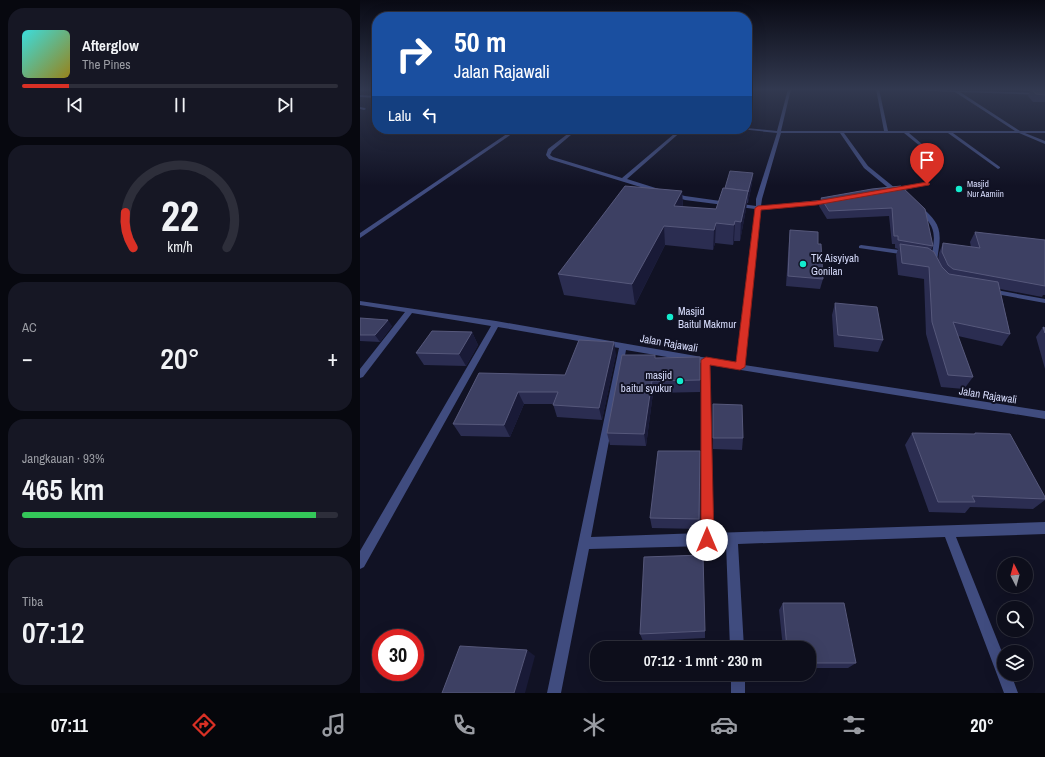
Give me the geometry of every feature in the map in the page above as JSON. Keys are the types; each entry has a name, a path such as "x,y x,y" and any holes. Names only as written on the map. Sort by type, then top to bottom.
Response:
{"street":[{"path":"740,367 759,199 781,121"},
{"path":"884,121 886,131"},
{"path":"1003,121 1021,133 1045,143"},
{"path":"752,130 779,132 1045,132"},
{"path":"904,131 920,145"},
{"path":"841,132 866,167 894,190"},
{"path":"950,132 998,168"},
{"path":"360,236 510,134"},
{"path":"570,134 550,150 548,155 551,158 685,198 758,208 816,203 840,199"},
{"path":"624,179 677,134"},
{"path":"886,191 927,184"},
{"path":"902,189 907,194"},
{"path":"916,203 931,218 938,230 935,264 926,256"},
{"path":"861,247 912,254"},
{"path":"983,290 1045,301"},
{"name":"Jalan Rajawali","path":"360,303 496,324 740,367 1045,415"},
{"path":"360,375 410,311"},
{"path":"360,563 496,324"},
{"path":"554,693 622,346"},
{"path":"706,360 707,540"},
{"path":"584,544 1045,528"},
{"path":"948,531 1011,693"},
{"path":"732,539 737,641"},
{"path":"738,681 738,693"}],"building":[{"path":"730,171 753,173 748,192 725,188"},
{"path":"625,186 682,191 674,206 716,209 723,188 748,191 741,222 735,221 734,225 716,223 714,230 664,226 632,284 558,274"},
{"path":"901,186 925,209 933,246 898,240 898,236 894,236 892,208 829,211 821,198 872,189"},
{"path":"790,230 818,232 818,244 821,244 823,279 788,276"},
{"path":"975,232 1045,240 1045,286 953,269 948,265 942,252 943,243 980,248"},
{"path":"900,244 928,248 934,252 942,267 949,274 998,282 1010,334 953,322 973,377 948,375 932,322 929,267 902,263"},
{"path":"835,303 877,307 883,340 838,335"},
{"path":"360,318 388,320 375,335 360,335"},
{"path":"432,331 472,332 459,354 416,353"},
{"path":"579,340 614,342 599,408 553,405 558,392 518,392 504,425 453,424 479,373 565,375"},
{"path":"622,355 655,355 655,358 700,357 700,380 652,381 644,434 607,433"},
{"path":"713,404 742,405 743,438 713,438"},
{"path":"912,433 1010,434 1045,499 972,496 975,502 938,502"},
{"path":"658,451 700,451 699,519 650,518"},
{"path":"703,555 705,631 640,634 644,557"},
{"path":"783,603 844,603 856,663 816,663 816,641 786,641"},
{"path":"460,646 527,650 514,693 442,693"}],"place":[{"name":"Masjid Nur Aamiin","path":"959,189"},
{"name":"TK Aisyiyah Gonilan","path":"803,264"},
{"name":"Masjid Baitul Makmur","path":"670,317"},
{"name":"masjid baitul syukur","path":"680,381"}],"route":[{"path":"707,540 706,360 740,367 758,208 816,203 927,184"}]}
